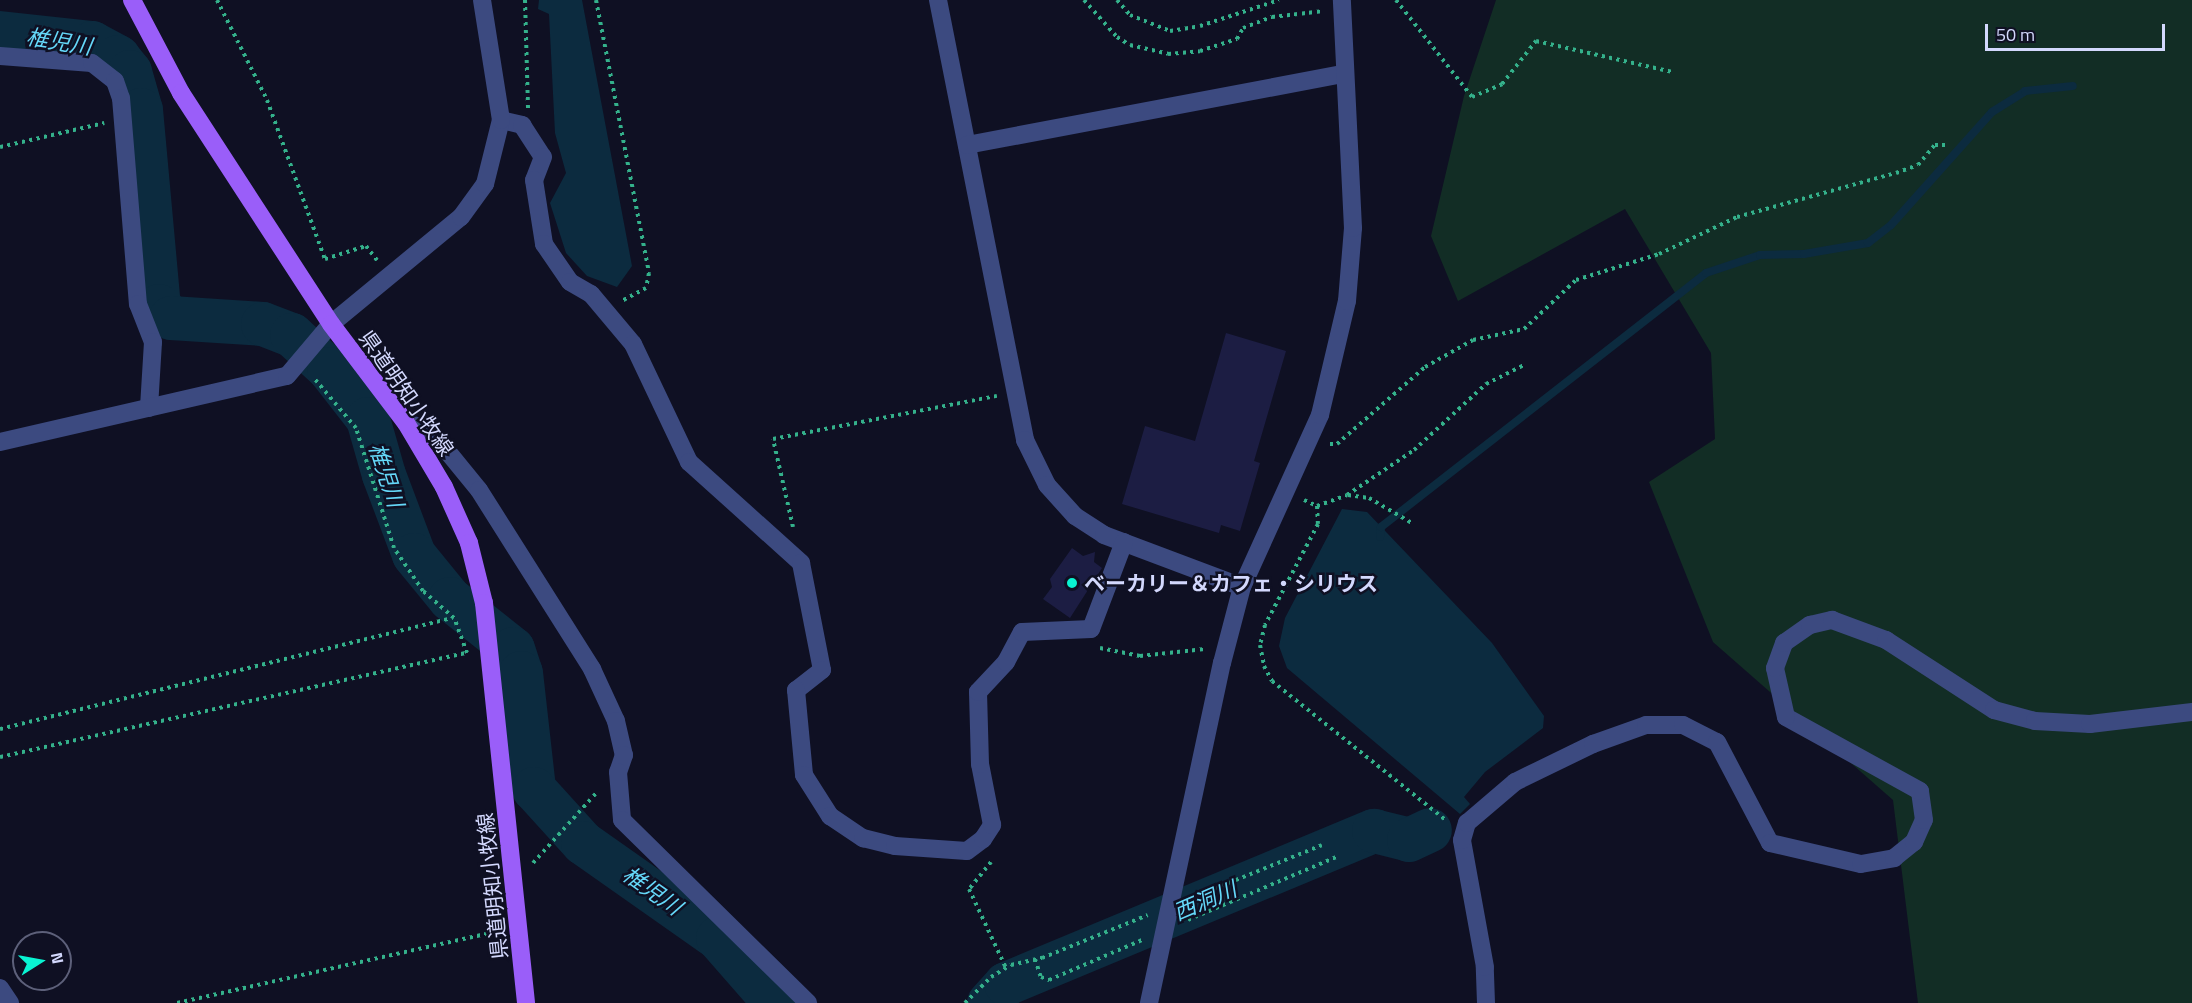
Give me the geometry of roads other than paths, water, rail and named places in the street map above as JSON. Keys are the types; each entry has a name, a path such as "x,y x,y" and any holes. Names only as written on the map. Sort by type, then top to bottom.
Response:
{"main road":[{"name":"県道明知小牧線","path":"132,0 181,93 326,330 405,423 444,488 469,543 484,603 487,651 520,926 526,1003"}],"street":[{"path":"0,442 286,376 302,361 326,330 461,217 485,184 501,120 482,0"},
{"path":"938,0 1025,440 1047,485 1075,516 1124,542 1242,587"},
{"path":"1149,1003 1226,646 1242,587 1320,415 1347,301 1353,228 1342,5"},
{"path":"0,56 92,63 115,81 122,118 138,304 153,342 149,408"},
{"path":"967,145 1344,74"},
{"path":"501,120 522,125 543,157 534,180 544,244 570,282 591,294 633,344 689,462 801,563 822,670 796,690 804,776 830,816 863,838 895,846 968,851 983,839 992,825 980,764 978,692 1006,662 1022,632 1091,629 1124,542"},
{"path":"405,423 429,429 479,490 592,669 616,721 624,756 618,772 622,820 808,1003"},
{"path":"1486,1003 1485,967 1464,834 1467,823 1515,782 1593,744 1646,725 1683,725 1717,742 1770,843 1861,864 1894,858 1914,842 1924,820 1920,791 1786,717 1774,675 1784,643 1810,625 1832,620 1886,640 1994,710 2035,721 2090,723 2192,712"},
{"path":"0,987 9,1003"}],"water":[{"path":"539,0 582,0 632,266 617,287 587,276 566,253 550,203 566,173 555,133 549,14 538,9"},
{"path":"1342,509 1367,512 1492,643 1544,716 1543,728 1485,772 1464,797 1470,804 1460,814 1287,668 1279,646 1285,618"}],"waterway":[{"name":"椎児川","path":"0,33 92,43 118,57 130,72 141,110 159,306 171,318 263,324 292,335 329,369 368,419 384,475 414,555 450,599 513,649 521,673 534,789 583,843 718,938 775,1003"},
{"path":"1380,537 1381,527 1706,273 1760,255 1804,254 1868,243 1891,225 1992,112 2025,91 2073,86"},
{"name":"西洞川","path":"989,1003 1006,984 1374,831 1409,840 1430,830"}],"place":[{"name":"ベーカリー＆カフェ・シリウス","path":"1072,583"}]}
